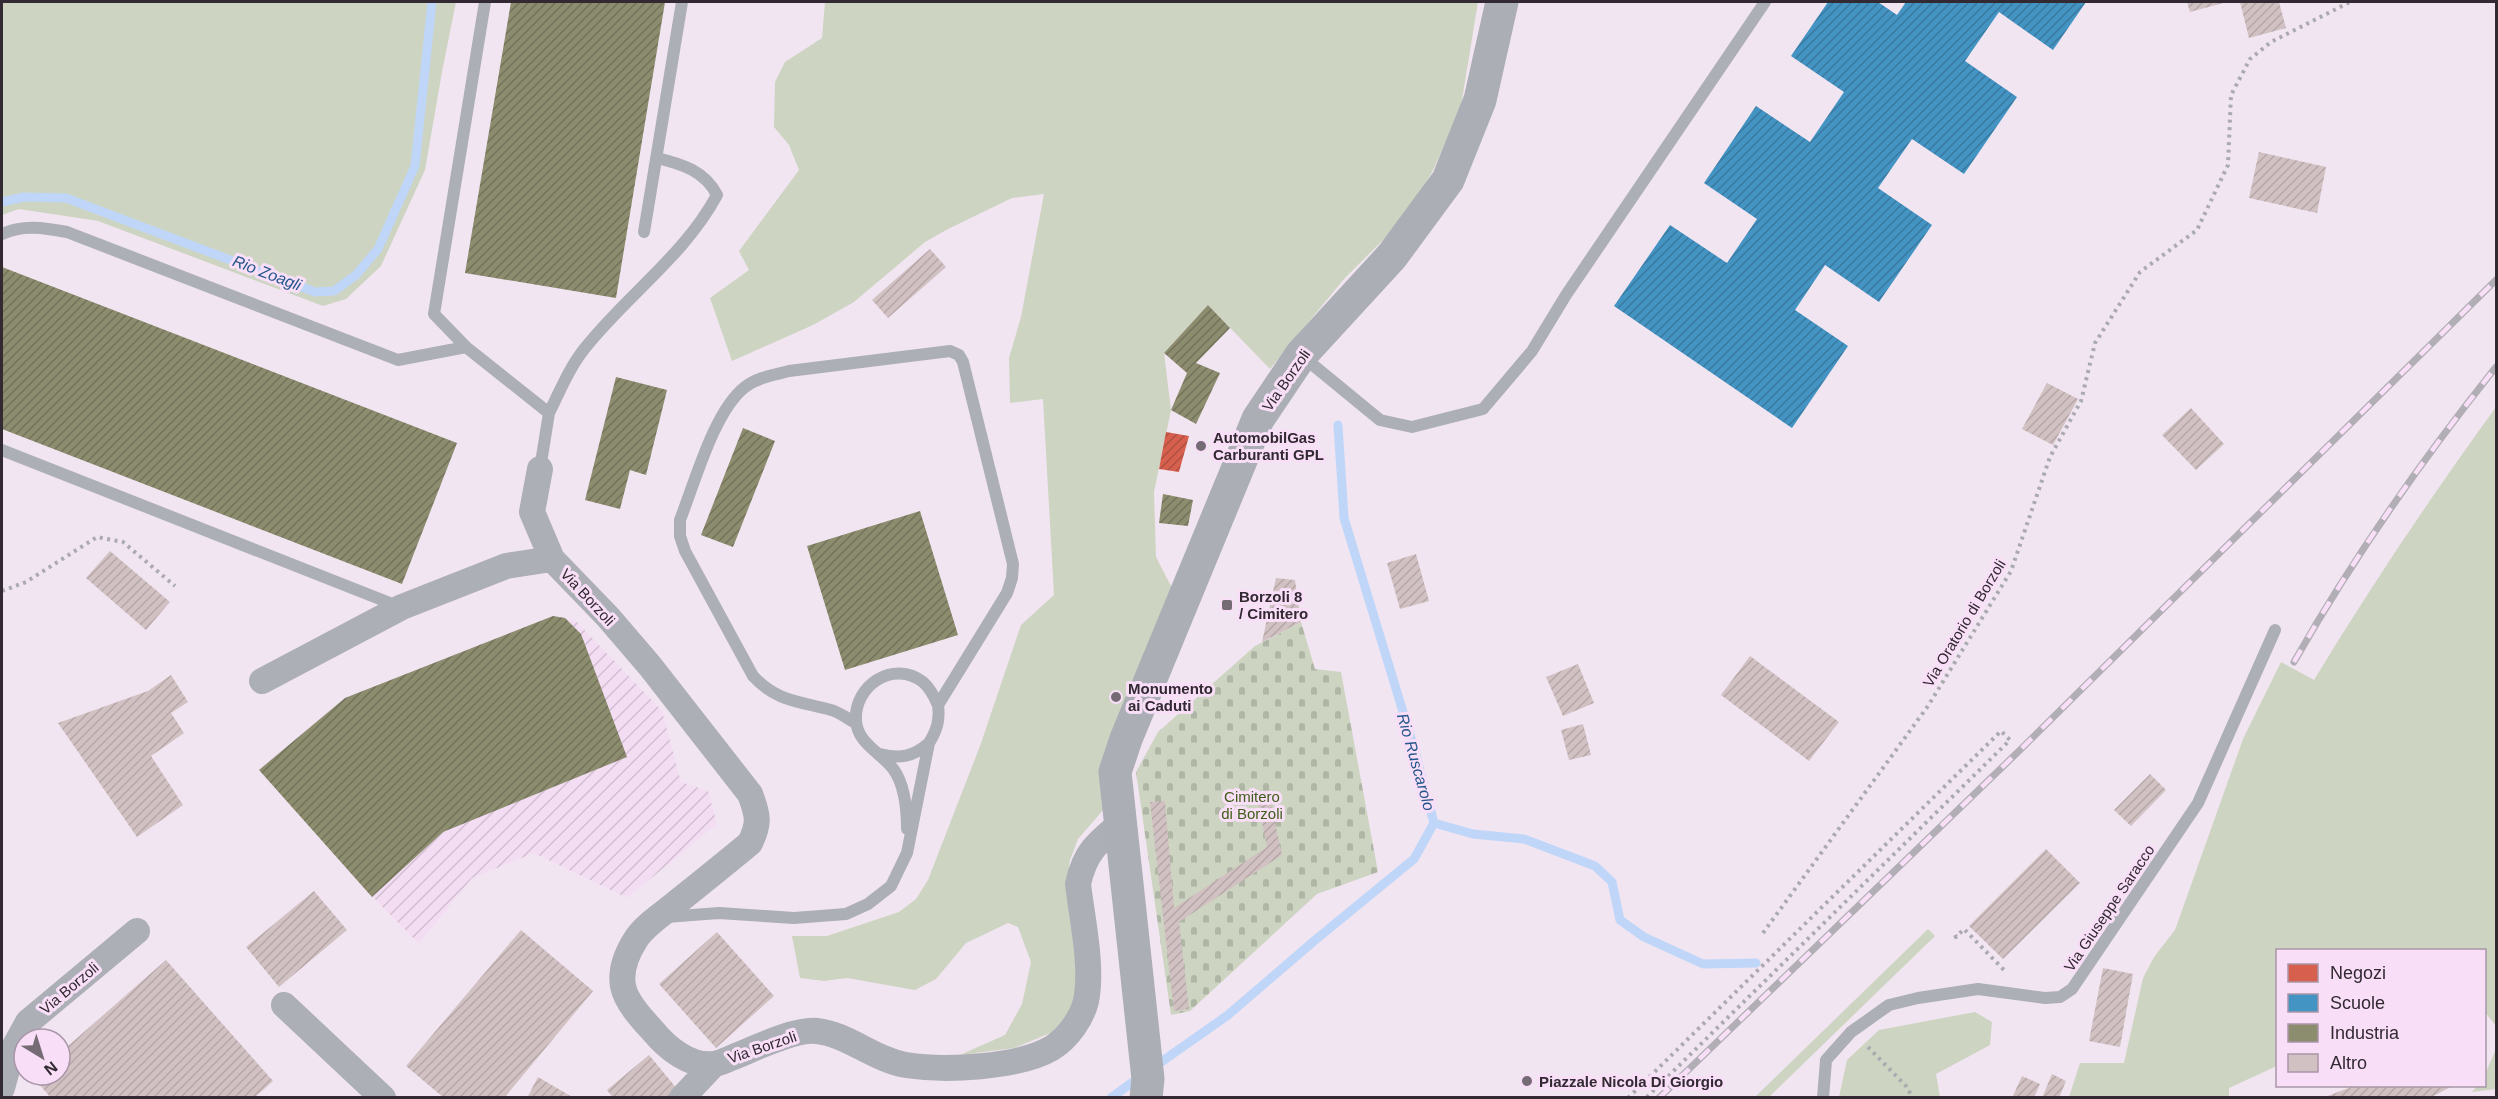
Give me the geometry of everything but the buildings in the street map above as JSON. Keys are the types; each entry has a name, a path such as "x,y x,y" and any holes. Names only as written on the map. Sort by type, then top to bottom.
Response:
{"main road":[{"name":"Via Borzoli","path":"1146,1075 1115,772 1126,740 1258,419 1301,355 1392,256 1448,180 1480,100 1502,2"}],"street":[{"name":"Via Borzoli","path":"540,469 532,513 552,559 608,617 650,666 750,794 756,809 758,827 750,843 637,937 627,955 622,974 623,989 630,1002 663,1042 678,1054 696,1062 714,1064 790,1036 816,1031 830,1034 878,1057 904,1065 962,1067 988,1065 1032,1056 1053,1047 1078,1021 1085,1003 1088,969 1078,884 1080,875 1087,855 1094,846 1121,823"},
{"name":"Via Borzoli","path":"262,681 402,607 506,567 552,559"},
{"name":"Via Borzoli","path":"2,1088 12,1051 28,1022 136,931"},
{"path":"284,1005 383,1098"},
{"path":"682,1098 714,1064"}],"lane":[{"path":"485,2 434,314 466,346 549,413"},
{"path":"644,232 682,2"},
{"path":"1301,355 1380,420 1412,427 1483,409 1532,351 1566,295 1766,2"},
{"path":"540,469 549,413 568,372 584,349 667,261 702,220 717,195 711,183 694,171 680,164 657,158"},
{"path":"2,234 12,229 41,227 67,232 398,360 466,346"},
{"path":"856,723 833,710 806,705 770,692 758,681 685,551 680,536 680,520 720,416 746,386 764,377 789,371 950,351 959,355 963,362 1013,564 1012,578 1007,593 938,705"},
{"path":"2,450 402,607"},
{"name":"Via Giuseppe Saracco","path":"1823,1098 1826,1060 1851,1032 1889,1005 1978,988 2030,996 2060,997 2072,989 2198,803 2275,630"},
{"path":"880,754 906,757 918,752 929,743 936,732 939,719 938,705 932,692 922,682 909,675 894,673 880,677 868,685 860,696 856,710 856,723 865,741 895,771 902,790 907,817 907,853"},
{"path":"659,917 719,913 794,918 846,914 868,904 891,886 907,853 929,743"}],"path":[{"name":"Via Oratorio di Borzoli","path":"1763,933 1928,706 2011,571 2050,457 2081,401 2095,343 2140,272 2197,230 2228,165 2231,95 2250,59 2271,42 2350,2"},
{"path":"2,591 26,582 97,537 123,542 175,586"},
{"path":"1628,1098 2001,731 2010,740 1646,1098"},
{"path":"1955,935 1956,937 1964,929 2030,996"},
{"path":"1862,1041 1906,1086 1913,1098"}],"shaded area":[{"path":"553,616 576,621 662,711 681,782 708,791 717,824 627,898 534,853 472,878 419,944 372,896 259,770 345,698"}],"green space":[{"path":"2,2 456,2 425,170 381,266 346,299 323,306 98,221 19,209 2,215"},
{"path":"825,2 1478,2 1460,112 1432,172 1404,219 1344,279 1270,369 1208,305 1164,353 1171,410 1154,492 1156,557 1173,590 1104,809 1078,839 1070,860 1067,884 1079,977 1072,1010 1053,1032 1014,1048 960,1055 1005,1035 1022,1004 1031,962 1018,927 1008,923 966,943 936,979 915,990 847,978 824,981 800,978 792,936 827,936 899,912 916,899 928,880 980,746 1021,625 1054,595 1043,399 1010,403 1009,358 1021,317 1044,194 1012,198 948,229 925,242 854,302 813,325 732,361 710,298 749,270 739,251 799,170 789,145 774,127 775,82 785,62 822,38"},
{"path":"2496,407 2496,1026 2486,1013 2486,949 2276,949 2276,1066 2229,1088 2229,1097 2069,1097 2080,1063 2124,1063 2143,978 2154,957 2175,930 2243,739 2281,662 2314,680 2402,541"},
{"name":"Cimitero di Borzoli","path":"1301,622 1315,669 1341,672 1378,872 1317,894 1190,1011 1171,1015 1136,772 1158,732 1255,646"},
{"path":"1928,929 1935,936 1769,1097 1755,1097"},
{"path":"1975,1012 1992,1022 1990,1045 1936,1074 1940,1097 1839,1097 1847,1060 1879,1030"},
{"path":"2496,1049 2496,1089 2472,1092 2476,1087 2486,1087 2486,1072"}],"waterway":[{"name":"Rio Zoagli","path":"2,202 24,197 66,198 315,292 334,291 356,275 378,249 415,166 432,2"},
{"name":"Rio Ruscarolo","path":"1154,1067 1228,1015 1414,859 1434,823 1414,748 1344,518 1338,425"},
{"path":"1434,823 1473,834 1524,839 1595,866 1612,882 1620,920 1644,937 1703,964 1756,963"},
{"name":"Rio Ruscarolo","path":"1111,1098 1141,1076"}],"railway":[{"path":"1659,1098 2020,750 2496,280"},
{"path":"2294,662 2340,585 2389,511 2441,438 2496,367"}],"place":[{"name":"AutomobilGas Carburanti GPL","path":"1201,446"},
{"name":"Borzoli 8 / Cimitero","path":"1227,605"},
{"name":"Monumento ai Caduti","path":"1116,697"},
{"name":"Piazzale Nicola Di Giorgio","path":"1527,1081"}]}
